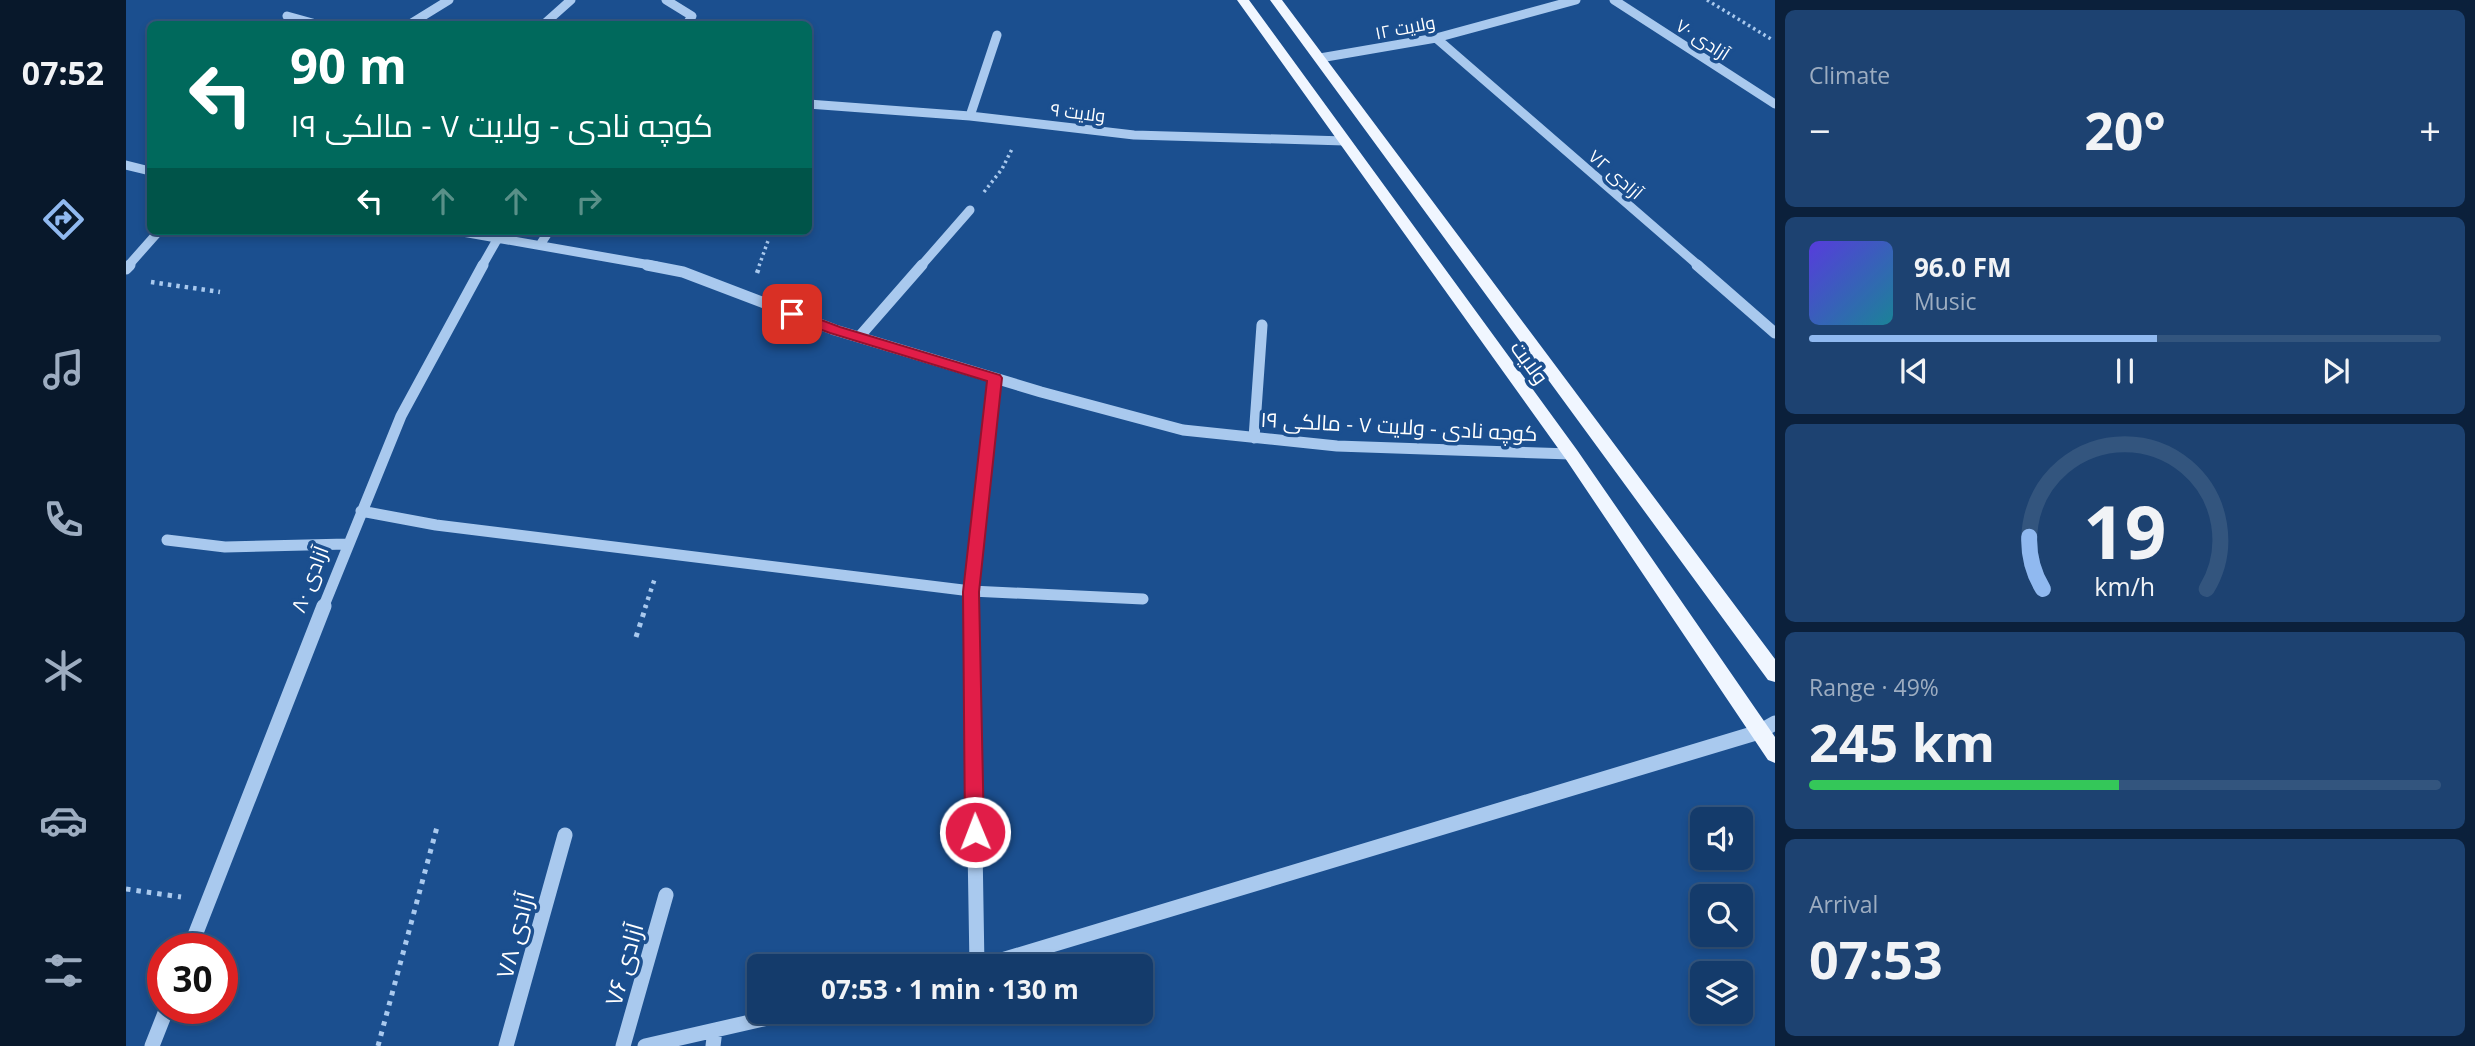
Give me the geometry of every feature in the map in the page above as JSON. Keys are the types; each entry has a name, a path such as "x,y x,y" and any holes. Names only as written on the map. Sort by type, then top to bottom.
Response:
{"main road":[{"name":"ولایت","path":"1243,0 1571,454 1775,754"},
{"name":"ولایت","path":"1276,0 1775,674"}],"street":[{"path":"415,21 449,0"},
{"path":"547,21 571,0"},
{"path":"666,0 692,16 689,21"},
{"name":"ولایت ۱۲","path":"1320,58 1436,38 1576,0"},
{"name":"آزادی ۷۰","path":"1614,0 1775,104"},
{"path":"287,16 305,21"},
{"path":"970,116 997,35"},
{"name":"آزادی ۷۲","path":"1436,38 1775,333"},
{"name":"ولایت ۹","path":"812,104 970,116 1134,135 1345,141"},
{"path":"126,166 147,170"},
{"path":"859,337 970,210"},
{"path":"126,269 156,235"},
{"name":"کوچه نادی - ولایت ۷ - مالکی ۱۹","path":"480,235 683,272 859,337 1183,430 1337,446 1571,454"},
{"path":"540,244 546,235"},
{"name":"آزادی ۸۰","path":"196,933 360,511 401,416 498,238"},
{"path":"1254,438 1262,325"},
{"path":"979,954 971,592 995,378"},
{"path":"360,511 436,525 971,592 1143,599"},
{"path":"167,540 225,547 347,544"},
{"path":"1019,954 1759,732 1775,723"},
{"name":"آزادی ۷۸","path":"506,1046 565,835"},
{"name":"آزادی ۷۶","path":"623,1046 666,895"},
{"path":"152,1046 161,1024"},
{"path":"645,1046 714,1038 757,1024"}],"path":[{"path":"1707,0 1771,39"},
{"path":"970,210 1002,169 1026,122"},
{"path":"748,297 769,238"},
{"path":"139,280 220,292"},
{"path":"636,638 662,554"},
{"path":"378,1046 437,827"},
{"path":"126,889 209,901"}],"route":[{"path":"792,314 835,330 995,378 971,592 975,832"}]}
